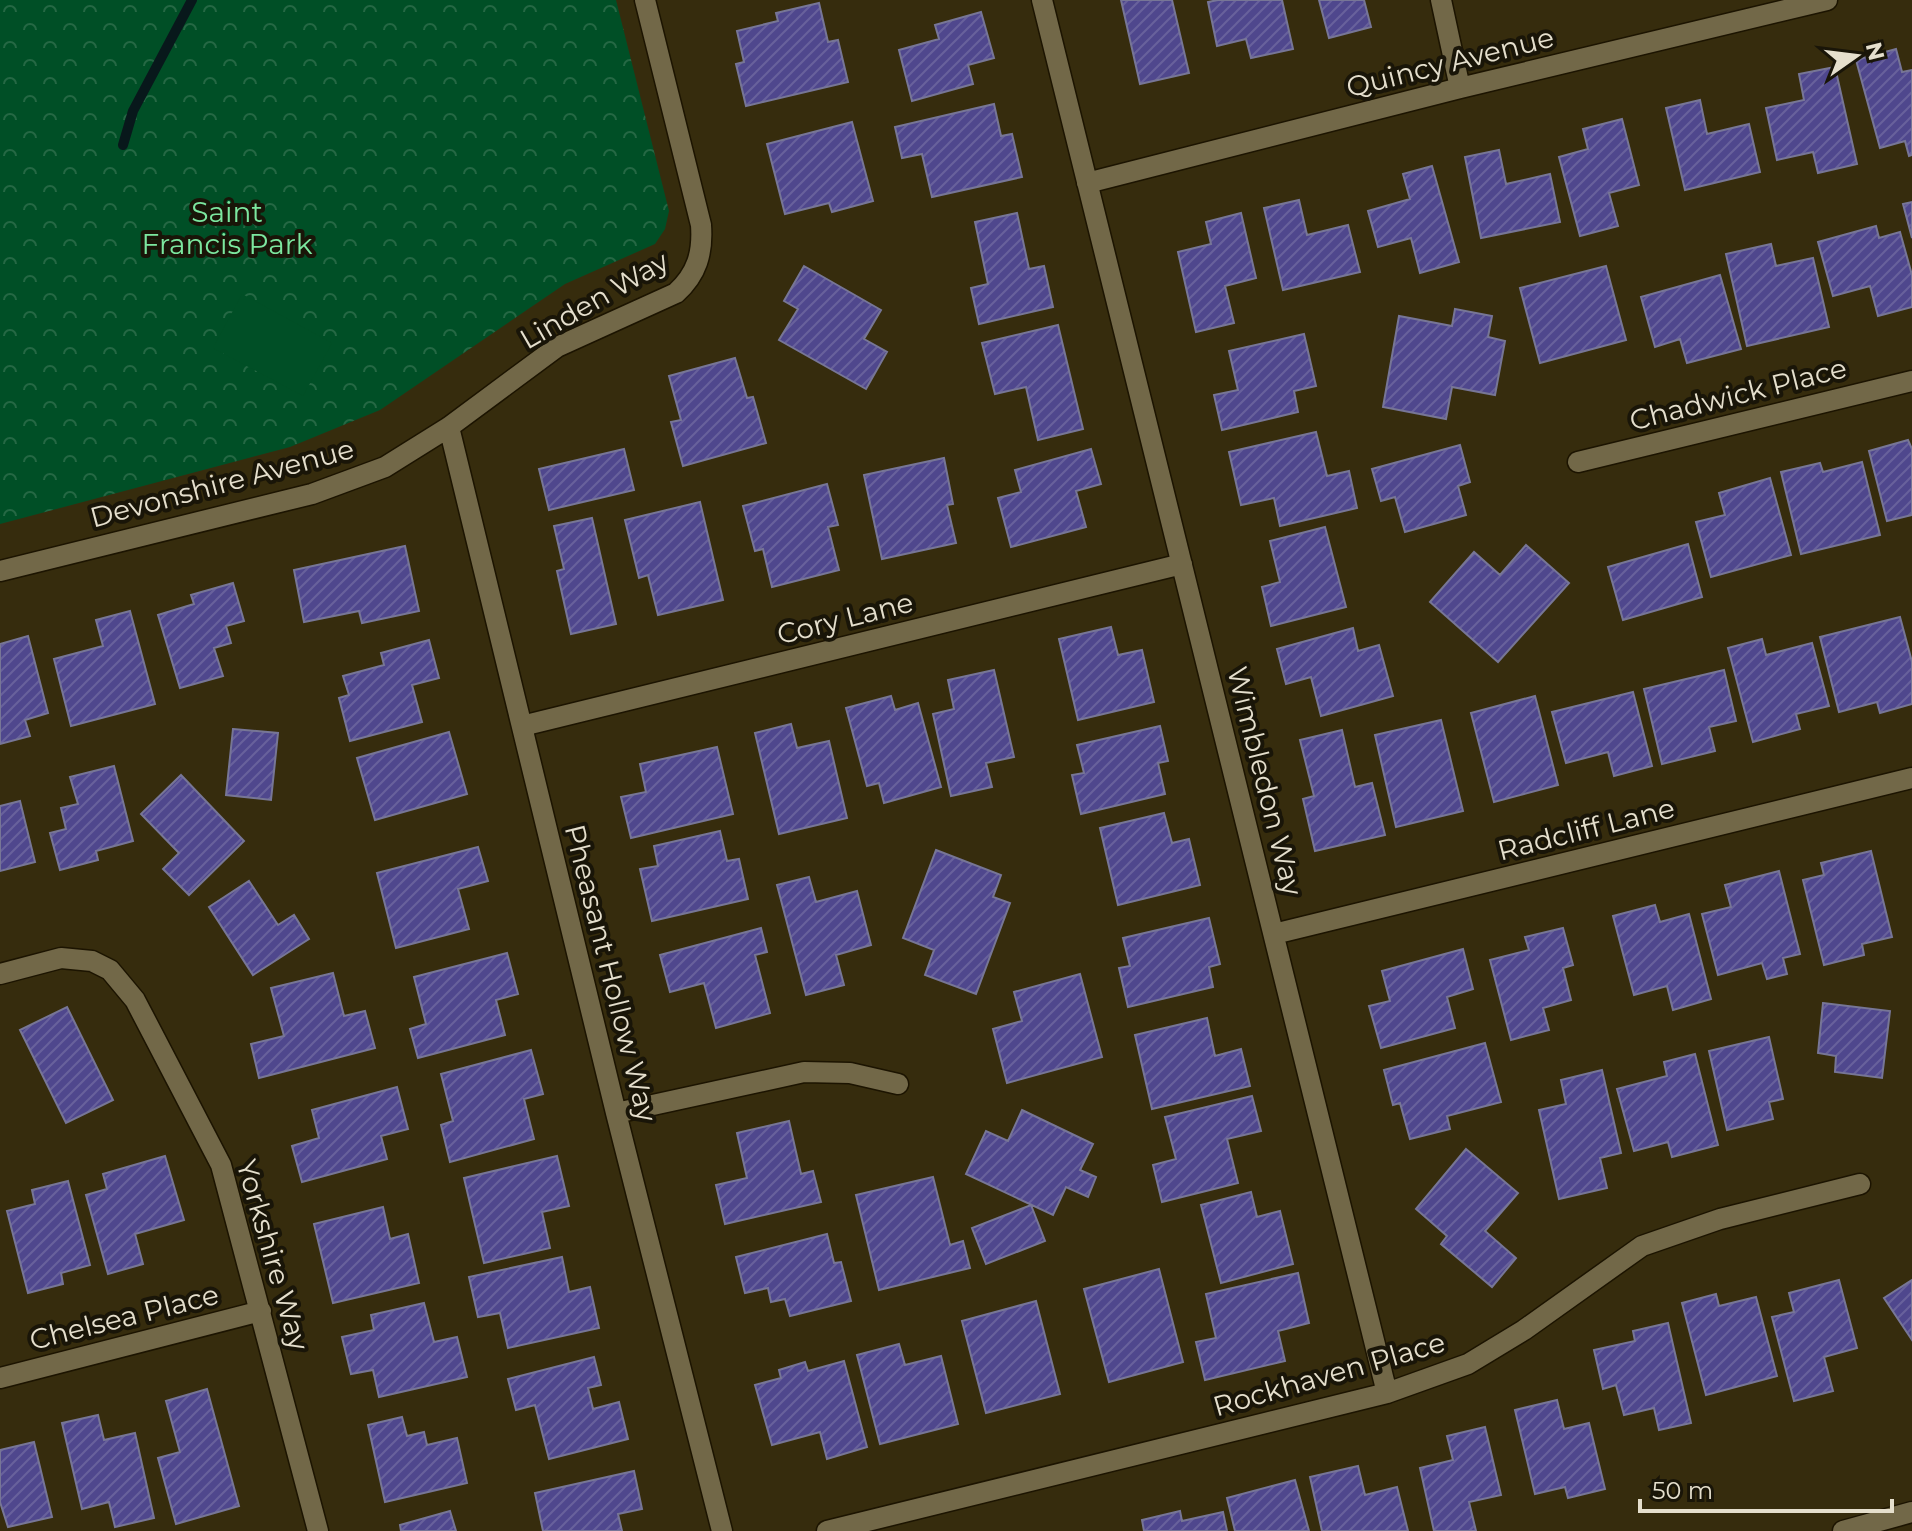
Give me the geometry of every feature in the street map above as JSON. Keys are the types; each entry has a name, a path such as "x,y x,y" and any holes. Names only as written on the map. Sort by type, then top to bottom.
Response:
{"street":[{"name":"Linden Way","path":"449,427 557,347 676,293 690,280 703,248 701,225 645,0"},
{"name":"Wimbledon Way","path":"1042,0 1387,1393"},
{"path":"1441,0 1460,88"},
{"name":"Quincy Avenue","path":"1087,183 1460,88 1827,0"},
{"name":"Chadwick Place","path":"1578,462 1912,381"},
{"name":"Devonshire Avenue","path":"0,571 312,494 385,467 449,427"},
{"name":"Pheasant Hollow Way","path":"449,427 616,1113 722,1531"},
{"name":"Cory Lane","path":"522,726 1182,564"},
{"name":"Radcliff Lane","path":"1274,934 1912,778"},
{"name":"Yorkshire Way","path":"0,974 61,958 92,961 110,970 135,1000 221,1165 318,1531"},
{"path":"616,1113 804,1072 850,1073 898,1084"},
{"name":"Rockhaven Place","path":"827,1531 1387,1393 1468,1364 1524,1330 1642,1246 1720,1219 1860,1184"},
{"name":"Chelsea Place","path":"0,1378 261,1311"},
{"path":"1843,1531 1912,1512"}],"green space":[{"name":"Saint Francis Park","path":"0,0 616,0 669,211 665,229 655,244 565,284 380,410 290,447 0,524"},
{"path":"242,294 332,343 303,396 213,348"}],"building":[{"path":"1121,0 1172,0 1189,73 1140,84"},
{"path":"1282,0 1293,49 1251,58 1246,39 1217,46 1208,2"},
{"path":"1319,0 1364,0 1371,27 1329,38"},
{"path":"819,3 828,42 838,40 848,82 746,106 736,64 744,62 737,31 778,21 776,13"},
{"path":"981,12 994,58 968,65 973,84 912,101 899,50 939,39 935,25"},
{"path":"1896,49 1902,72 1912,70 1912,155 1909,156 1905,141 1880,148 1856,60"},
{"path":"1835,67 1857,164 1818,173 1813,152 1777,160 1766,108 1804,100 1799,74"},
{"path":"1700,100 1707,134 1749,124 1760,172 1685,190 1666,108"},
{"path":"994,104 1001,136 1012,134 1022,177 932,197 922,154 902,158 895,127"},
{"path":"1622,119 1639,185 1609,193 1618,226 1580,236 1559,157 1588,149 1583,129"},
{"path":"852,122 873,201 832,212 829,203 785,214 767,144"},
{"path":"1499,150 1506,184 1550,174 1560,222 1481,238 1465,157"},
{"path":"1432,166 1459,262 1420,273 1411,238 1378,247 1368,211 1410,199 1403,174"},
{"path":"1299,200 1307,235 1348,225 1360,272 1283,290 1264,208"},
{"path":"1912,202 1912,238 1903,204"},
{"path":"1017,213 1029,269 1044,266 1053,307 979,324 971,288 988,284 975,222"},
{"path":"1241,213 1256,278 1225,286 1234,323 1196,332 1178,252 1211,244 1206,222"},
{"path":"1876,226 1879,238 1900,232 1912,275 1912,307 1878,316 1870,286 1833,296 1818,242"},
{"path":"1771,244 1776,266 1813,258 1829,327 1747,346 1726,254"},
{"path":"804,266 881,310 864,339 887,352 866,389 779,340 798,309 784,301"},
{"path":"1606,266 1626,340 1540,363 1520,288"},
{"path":"1720,275 1741,349 1687,363 1680,339 1655,347 1641,297"},
{"path":"1455,309 1492,316 1488,337 1505,341 1495,395 1452,387 1446,419 1383,407 1399,316 1452,326"},
{"path":"1058,325 1083,429 1038,440 1026,387 995,394 982,343"},
{"path":"1304,334 1316,386 1294,391 1298,412 1222,430 1214,395 1238,390 1229,351"},
{"path":"735,358 747,398 753,397 766,443 683,466 671,422 681,420 669,376"},
{"path":"1316,432 1327,476 1349,471 1357,508 1280,526 1274,498 1241,505 1229,452"},
{"path":"1908,440 1912,449 1912,515 1887,521 1869,451"},
{"path":"1460,445 1470,482 1458,486 1466,515 1405,532 1395,497 1381,501 1372,469"},
{"path":"624,449 634,490 549,510 539,469"},
{"path":"1091,449 1101,484 1076,491 1086,527 1011,547 998,498 1021,492 1015,470"},
{"path":"944,458 953,504 947,505 956,543 882,559 864,475"},
{"path":"1862,462 1880,535 1801,554 1781,472 1820,463 1823,472"},
{"path":"1770,478 1791,555 1711,577 1696,522 1725,515 1719,493"},
{"path":"827,484 838,525 828,527 839,570 772,587 763,549 755,551 743,506"},
{"path":"700,502 723,600 658,615 648,575 639,578 625,520"},
{"path":"592,518 616,624 571,634 557,571 564,569 554,526"},
{"path":"1325,527 1346,607 1271,626 1262,587 1280,582 1270,541"},
{"path":"1688,544 1702,597 1623,620 1608,567"},
{"path":"1526,545 1569,583 1498,662 1430,602 1474,552 1500,575"},
{"path":"405,546 419,611 362,623 359,611 304,622 294,570"},
{"path":"233,583 244,621 226,626 231,643 214,648 223,676 180,688 158,615 194,604 191,595"},
{"path":"130,611 155,704 71,726 54,659 103,646 96,620"},
{"path":"1900,617 1912,662 1912,704 1880,713 1877,702 1839,712 1820,637"},
{"path":"1111,627 1118,655 1142,650 1154,702 1078,720 1059,639"},
{"path":"1353,628 1358,651 1379,645 1393,696 1321,716 1311,677 1286,684 1277,649"},
{"path":"28,636 48,713 25,720 30,736 0,744 0,644"},
{"path":"1762,639 1766,655 1812,643 1829,706 1796,714 1800,729 1753,742 1728,648"},
{"path":"429,640 439,678 412,685 422,722 350,741 339,698 349,695 343,676 384,665 381,653"},
{"path":"994,670 1014,757 986,763 992,787 951,796 933,714 954,709 948,680"},
{"path":"1724,670 1736,721 1709,727 1715,751 1662,764 1644,689"},
{"path":"1633,692 1652,766 1614,776 1608,752 1566,763 1552,712"},
{"path":"891,696 895,710 918,703 941,787 884,803 879,783 867,786 846,708"},
{"path":"1535,696 1558,785 1494,802 1471,713"},
{"path":"1441,720 1463,811 1396,827 1375,735"},
{"path":"791,724 797,748 829,741 847,818 779,834 755,733"},
{"path":"1160,726 1168,761 1158,763 1165,794 1081,814 1072,775 1084,773 1077,745"},
{"path":"233,729 278,733 271,800 226,795"},
{"path":"1342,730 1355,787 1372,783 1385,835 1315,851 1303,799 1314,796 1300,740"},
{"path":"449,732 467,794 375,820 357,758"},
{"path":"717,747 733,814 631,838 621,797 646,792 640,764"},
{"path":"114,766 133,841 96,851 98,860 60,870 50,833 66,829 61,808 78,804 70,777"},
{"path":"181,775 244,841 189,895 163,869 179,853 141,814"},
{"path":"20,801 35,862 0,871 0,806"},
{"path":"1164,813 1172,843 1189,839 1200,885 1118,905 1100,828"},
{"path":"720,831 727,861 739,859 748,899 652,921 640,869 658,866 654,846"},
{"path":"478,847 488,881 458,889 469,929 396,948 377,873"},
{"path":"936,850 1001,875 993,897 1010,903 976,994 925,975 934,950 903,938"},
{"path":"1871,851 1892,937 1862,944 1864,955 1824,965 1803,880 1824,875 1821,863"},
{"path":"1779,871 1800,954 1783,958 1787,974 1767,979 1762,963 1718,975 1702,914 1731,907 1725,885"},
{"path":"809,877 816,902 857,891 871,945 836,955 844,985 806,995 777,885"},
{"path":"249,881 278,925 294,915 309,939 253,975 209,907"},
{"path":"1655,905 1660,922 1689,914 1711,999 1673,1010 1667,986 1634,995 1613,916"},
{"path":"1209,918 1220,964 1209,967 1213,987 1128,1007 1119,968 1130,966 1123,938"},
{"path":"761,928 767,952 755,955 770,1013 716,1028 704,983 670,992 660,955"},
{"path":"1563,928 1573,965 1563,968 1571,1000 1543,1008 1549,1030 1511,1040 1490,960 1529,950 1525,937"},
{"path":"1463,949 1473,989 1447,997 1455,1028 1381,1048 1369,1006 1390,1001 1382,971"},
{"path":"507,953 518,994 496,1000 505,1035 418,1058 410,1029 426,1024 414,977"},
{"path":"333,973 344,1016 365,1011 375,1048 259,1078 251,1044 284,1036 271,988"},
{"path":"1080,974 1102,1057 1007,1083 993,1029 1022,1021 1014,992"},
{"path":"1823,1003 1890,1011 1882,1078 1835,1072 1836,1056 1818,1053"},
{"path":"67,1007 113,1100 66,1123 20,1030"},
{"path":"1207,1018 1215,1056 1241,1049 1250,1086 1152,1109 1135,1035"},
{"path":"1769,1037 1783,1099 1769,1102 1773,1119 1727,1130 1709,1051"},
{"path":"1485,1043 1501,1102 1447,1116 1450,1129 1410,1139 1400,1103 1393,1105 1384,1070"},
{"path":"531,1050 543,1094 524,1099 534,1139 450,1162 441,1125 453,1121 441,1074"},
{"path":"1695,1054 1718,1145 1672,1157 1668,1142 1634,1151 1617,1089 1667,1076 1664,1062"},
{"path":"1602,1070 1621,1153 1600,1158 1607,1188 1559,1199 1539,1110 1566,1104 1561,1080"},
{"path":"397,1087 408,1129 381,1136 387,1159 302,1182 292,1146 319,1138 312,1110"},
{"path":"1252,1096 1261,1131 1227,1139 1238,1183 1162,1202 1153,1165 1176,1159 1165,1117"},
{"path":"1022,1110 1093,1144 1080,1170 1096,1177 1088,1197 1066,1187 1053,1215 966,1174 986,1131 1008,1141"},
{"path":"789,1121 801,1174 813,1171 821,1202 725,1224 716,1185 747,1178 737,1133"},
{"path":"1466,1149 1518,1193 1485,1231 1516,1258 1492,1287 1441,1244 1447,1236 1416,1209"},
{"path":"165,1156 184,1220 135,1234 143,1264 108,1274 86,1195 107,1189 103,1174"},
{"path":"557,1156 569,1206 542,1212 550,1248 484,1263 464,1178"},
{"path":"933,1177 950,1245 963,1241 970,1268 879,1290 856,1195"},
{"path":"68,1181 90,1265 61,1273 63,1284 28,1293 7,1211 35,1204 32,1190"},
{"path":"1251,1192 1257,1217 1280,1211 1293,1264 1221,1283 1201,1205"},
{"path":"1031,1205 1045,1241 986,1264 972,1228"},
{"path":"383,1207 390,1239 408,1234 419,1283 333,1303 314,1224"},
{"path":"827,1234 834,1263 841,1262 851,1301 790,1316 785,1299 771,1302 768,1288 745,1293 736,1257"},
{"path":"562,1257 569,1292 590,1287 599,1328 508,1348 500,1313 478,1317 469,1277"},
{"path":"1159,1269 1183,1362 1109,1382 1084,1289"},
{"path":"1298,1273 1309,1323 1278,1331 1285,1361 1205,1380 1196,1342 1216,1338 1206,1294"},
{"path":"1839,1280 1857,1348 1824,1357 1833,1391 1794,1401 1772,1317 1794,1312 1789,1293"},
{"path":"1912,1280 1912,1340 1884,1298"},
{"path":"1716,1294 1719,1306 1756,1297 1777,1376 1706,1395 1682,1303"},
{"path":"1036,1301 1060,1394 986,1413 962,1321"},
{"path":"424,1303 434,1342 457,1337 467,1377 379,1397 373,1370 351,1374 342,1337 374,1330 371,1315"},
{"path":"1668,1323 1691,1423 1659,1430 1654,1408 1624,1415 1616,1385 1603,1389 1594,1350 1635,1341 1633,1331"},
{"path":"899,1344 905,1365 941,1356 958,1424 880,1444 857,1355"},
{"path":"594,1357 601,1385 588,1388 593,1409 619,1402 628,1439 549,1459 535,1405 516,1410 508,1379"},
{"path":"844,1361 867,1447 827,1459 820,1432 772,1445 755,1385 781,1378 779,1370 805,1362 808,1371"},
{"path":"207,1389 239,1506 176,1524 158,1458 180,1452 166,1401"},
{"path":"1557,1400 1564,1429 1589,1423 1605,1489 1568,1498 1565,1487 1535,1494 1515,1410"},
{"path":"98,1415 104,1440 135,1433 154,1518 115,1527 109,1502 82,1509 62,1423"},
{"path":"402,1417 407,1436 424,1432 427,1445 457,1438 467,1483 385,1502 368,1425"},
{"path":"1485,1427 1501,1495 1469,1502 1476,1531 1434,1531 1420,1468 1453,1460 1447,1436"},
{"path":"34,1442 52,1517 8,1527 0,1502 0,1450"},
{"path":"1358,1466 1365,1495 1397,1487 1408,1531 1322,1531 1310,1477"},
{"path":"634,1471 642,1509 618,1514 622,1531 543,1531 535,1493"},
{"path":"1295,1480 1309,1531 1235,1531 1227,1498"},
{"path":"450,1511 456,1531 401,1531 400,1525"},
{"path":"1180,1511 1182,1521 1223,1512 1227,1531 1144,1531 1142,1520"}],"waterway":[{"path":"123,145 133,111 192,0"}]}
